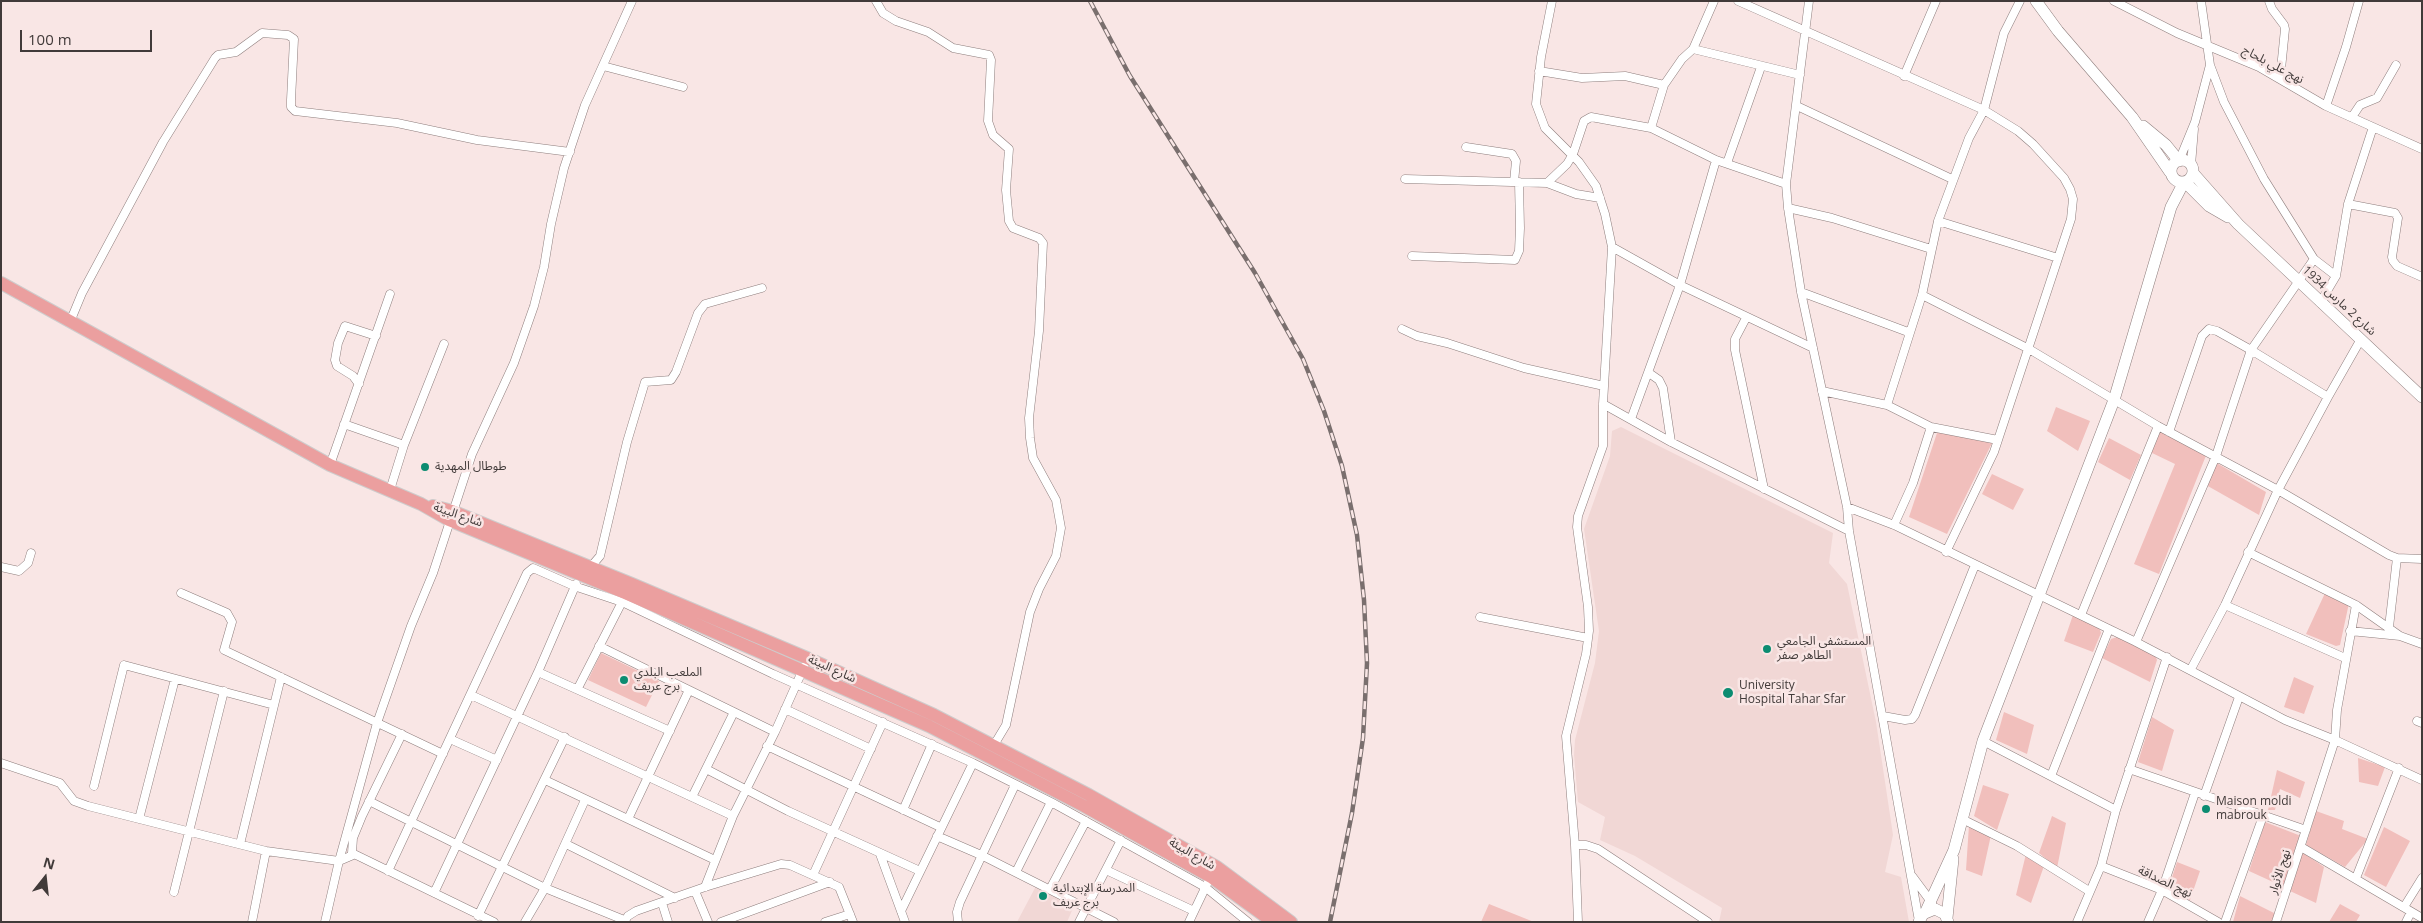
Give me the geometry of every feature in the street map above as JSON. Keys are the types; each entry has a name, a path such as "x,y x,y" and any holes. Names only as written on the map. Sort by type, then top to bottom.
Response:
{"main road":[{"name":"شارع البيئة","path":"1,283 330,465 934,716 994,746 1089,795 1211,877 1272,922"},
{"name":"شارع البيئة","path":"805,664 1084,806 1291,922"}],"street":[{"path":"325,922 377,722 410,626 433,573 472,454 514,362 534,306 544,267 557,196 585,105 632,1"},
{"path":"876,1 883,13 896,21 928,32 953,48 989,55 991,60 988,121 993,135 1008,149 1006,190 1009,222 1013,228 1039,238 1043,243 1040,331 1029,418 1030,438 1033,458 1056,500 1061,528 1056,556 1039,589 1030,612 1006,725 994,746"},
{"path":"1552,1 1539,71 1536,104 1540,116 1551,135 1573,154 1590,178 1600,198 1612,247 1603,404 1603,446 1578,516 1576,527 1588,608 1588,638 1566,736 1575,845 1578,922"},
{"path":"1651,128 1664,85 1682,59 1693,49 1714,1"},
{"path":"1738,1 1984,110 2018,131 2033,144 2064,178 2070,189 2073,208 2029,349 1998,440 1983,478 1946,552"},
{"path":"1809,1 1786,184 1788,208 1801,292 1847,507 1849,531 1919,922"},
{"path":"1904,76 1936,1"},
{"path":"1887,405 1908,332 1922,295 1938,221 1952,179 1969,138 1984,110 2004,33 2020,1"},
{"path":"2036,1 2058,31 2132,117 2177,182 2188,176"},
{"name":"نهج علي بلحاج","path":"2114,1 2206,46 2259,68 2326,106 2422,149"},
{"path":"2200,1 2210,65 2224,102 2264,179 2314,258 2336,276"},
{"path":"2269,1 2285,29 2280,79"},
{"path":"2326,106 2359,1"},
{"path":"70,322 82,293 163,142 215,58 236,52 262,33 288,35 294,39 291,107 295,111 397,123 477,140 570,152"},
{"path":"1693,49 1800,75"},
{"path":"1919,922 1932,907 1954,850 1983,741 2114,400 2171,207 2188,176 2195,122 2210,65"},
{"path":"2352,117 2360,104 2372,101 2382,93 2396,65"},
{"path":"603,66 683,87"},
{"path":"1727,163 1761,67"},
{"path":"1539,71 1576,78 1625,76 1664,85"},
{"path":"1797,106 1952,179"},
{"path":"1547,183 1560,173 1573,154 1586,118 1597,117 1651,128 1716,160 1786,184"},
{"path":"2132,117 2166,145 2179,161"},
{"path":"2179,161 2195,122"},
{"path":"2320,303 2336,276 2348,204 2373,127"},
{"path":"1412,256 1515,260 1520,244 1516,160 1512,154 1466,148"},
{"path":"1631,419 1680,285 1716,160"},
{"path":"2171,207 2172,165 2179,161 2185,161 2188,176"},
{"name":"شارع 2 مارس 1934","path":"2188,176 2320,303 2422,397"},
{"path":"1405,179 1547,183 1576,194 1600,198"},
{"path":"2348,204 2395,213 2398,218 2393,261 2397,266 2422,277"},
{"path":"1788,208 1832,218 1931,250"},
{"path":"1938,221 2058,258"},
{"path":"1612,247 1680,285 1746,318 1814,348"},
{"path":"2136,642 2216,456 2251,350 2314,258"},
{"path":"434,893 538,672 574,586 600,556 627,442 645,382 671,380 676,372 698,313 704,304 762,288"},
{"path":"1801,292 1908,332"},
{"path":"330,465 390,294"},
{"path":"1922,295 2029,349 2158,426 2278,490 2398,558 2422,559"},
{"path":"1746,318 1735,340 1735,350 1764,489"},
{"path":"359,384 354,376 337,366 335,360 338,343 346,326 376,336"},
{"path":"1402,329 1417,336 1447,343 1524,368 1604,386"},
{"path":"2169,432 2203,333 2212,329 2251,350 2328,397"},
{"path":"2192,669 2226,605 2248,552 2278,490 2360,339"},
{"path":"390,490 404,445 444,344"},
{"path":"1649,373 1658,380 1663,388 1671,442"},
{"path":"1822,390 1887,405 1931,427 1998,440"},
{"path":"1603,404 1671,442 1849,531"},
{"path":"344,424 404,445"},
{"path":"2081,615 2158,426"},
{"path":"1894,525 1913,483 1931,427"},
{"path":"1847,507 1894,525 1946,552 2081,615 2192,669 2239,697 2285,720 2335,740 2422,780"},
{"path":"2248,552 2356,606 2400,636"},
{"path":"1,567 19,571 28,563 31,553"},
{"path":"2389,627 2398,558"},
{"path":"1883,716 1905,720 1912,719 1915,715 1975,565"},
{"path":"388,871 529,570 533,568 574,586 622,602 797,684 973,763 1122,840 1211,877 1248,922"},
{"path":"181,593 227,613 232,622 224,650 443,754"},
{"path":"578,688 622,602"},
{"path":"2226,605 2345,658"},
{"name":"نهج الأنوار","path":"2276,922 2335,740 2345,658 2356,606"},
{"path":"1480,617 1588,638"},
{"path":"2051,776 2109,629"},
{"path":"2350,631 2400,636 2422,644"},
{"path":"598,646 775,732"},
{"path":"2077,922 2101,866 2116,810 2167,657"},
{"path":"705,887 733,816 775,732 805,664"},
{"path":"94,786 124,665 274,705"},
{"path":"538,672 578,688 670,731"},
{"path":"240,844 281,677"},
{"path":"139,819 175,678"},
{"path":"628,819 690,690"},
{"path":"174,892 224,691"},
{"path":"472,695 733,816"},
{"path":"2204,796 2239,697"},
{"path":"785,710 871,750"},
{"path":"692,797 734,712"},
{"path":"813,874 883,722"},
{"path":"402,734 353,838 351,849 353,855 494,922"},
{"path":"478,916 565,737"},
{"path":"450,739 497,760"},
{"path":"1983,741 2116,810"},
{"path":"903,810 932,744"},
{"path":"767,746 940,827"},
{"path":"1,763 60,783 74,801 139,819 266,851 340,861 353,855"},
{"path":"901,912 940,827 973,763"},
{"path":"2356,878 2398,768"},
{"path":"706,769 788,811 880,854 920,870"},
{"path":"2129,769 2306,830"},
{"path":"545,780 715,860"},
{"path":"958,922 957,912 960,902 1014,785"},
{"path":"2148,922 2162,890 2195,793"},
{"path":"525,922 566,844 585,800"},
{"path":"369,801 544,888 624,921 636,911 705,887 782,864 813,874 840,888 851,918 825,922"},
{"path":"1016,872 1051,802"},
{"path":"2225,922 2262,816"},
{"path":"1962,819 2017,846 2089,892"},
{"path":"1050,889 1086,821"},
{"path":"937,836 1016,872 1114,922"},
{"path":"1079,922 1122,840"},
{"path":"566,844 675,898"},
{"path":"1575,845 1586,845 1598,849 1708,922"},
{"path":"2301,847 2422,918"},
{"path":"1948,920 1954,850"},
{"path":"252,922 266,851"},
{"path":"880,854 905,922"},
{"name":"نهج الصداقة","path":"2101,866 2162,890 2218,922"},
{"path":"1106,870 1194,911"},
{"path":"1910,873 1932,907 1948,920"},
{"path":"1189,922 1211,877"},
{"path":"2406,922 2407,909 2422,878"},
{"path":"721,922 830,882"},
{"path":"695,891 708,922"},
{"path":"662,903 668,922"}],"shaded area":[{"path":"2056,407 2090,421 2078,451 2047,431"},
{"name":"University Hospital Tahar Sfar","path":"1621,427 1833,533 1829,563 1847,584 1876,722 1893,835 1885,872 1901,877 1909,922 1719,922 1722,908 1635,856 1600,840 1605,817 1578,802 1574,755 1575,740 1595,663 1599,631 1584,529 1610,456 1612,431"},
{"path":"1938,430 1993,441 1947,534 1909,517"},
{"path":"2162,431 2207,453 2159,574 2134,564 2175,464 2150,452 2159,432"},
{"path":"2109,438 2141,455 2130,480 2098,462"},
{"path":"2215,462 2266,492 2259,515 2206,485"},
{"path":"1992,474 2024,489 2013,510 1982,494"},
{"path":"2326,591 2349,603 2340,645 2336,646 2306,634"},
{"path":"2073,615 2099,627 2101,633 2093,652 2064,641"},
{"path":"2117,637 2155,655 2157,660 2150,682 2102,658 2111,639"},
{"name":"الملعب البلدي برج عريف","path":"601,653 659,681 646,707 588,680"},
{"path":"2294,677 2314,686 2304,714 2284,707"},
{"path":"2004,712 2034,725 2027,754 1996,740"},
{"path":"2152,717 2174,730 2162,771 2138,762"},
{"path":"2358,758 2385,767 2378,786 2359,782"},
{"path":"2277,770 2305,782 2300,798 2280,789 2275,810 2268,810"},
{"path":"1983,785 2009,794 1997,830 1974,816"},
{"path":"2316,811 2344,821 2342,829 2368,839 2345,867 2306,845"},
{"path":"2052,816 2066,823 2057,868 2039,853"},
{"path":"2265,822 2301,836 2284,887 2249,871"},
{"path":"1969,825 1991,835 1982,876 1966,870"},
{"path":"2384,827 2410,841 2386,887 2364,875"},
{"path":"2302,852 2324,867 2316,903 2290,891"},
{"path":"2026,854 2044,866 2031,903 2016,895"},
{"path":"2177,862 2200,871 2190,900 2168,890"},
{"name":"المدرسة الإبتدائية برج عريف","path":"1036,886 1074,906 1067,922 1017,922"},
{"path":"2240,896 2276,914 2272,922 2233,922"},
{"path":"1489,904 1534,922 1481,922"},
{"path":"2340,904 2360,915 2356,922 2329,922"}],"railway":[{"path":"1090,1 1130,76 1255,273 1303,359 1324,411 1342,466 1357,535 1364,600 1367,663 1363,738 1352,813 1330,922"}],"place":[{"name":"طوطال المهدية","path":"425,467"},
{"name":"المستشفى الجامعي الطاهر صفر","path":"1767,649"},
{"name":"الملعب البلدي برج عريف","path":"624,680"},
{"name":"University Hospital Tahar Sfar","path":"1728,693"},
{"name":"Maison moldi mabrouk","path":"2206,809"},
{"name":"المدرسة الإبتدائية برج عريف","path":"1043,896"}]}
